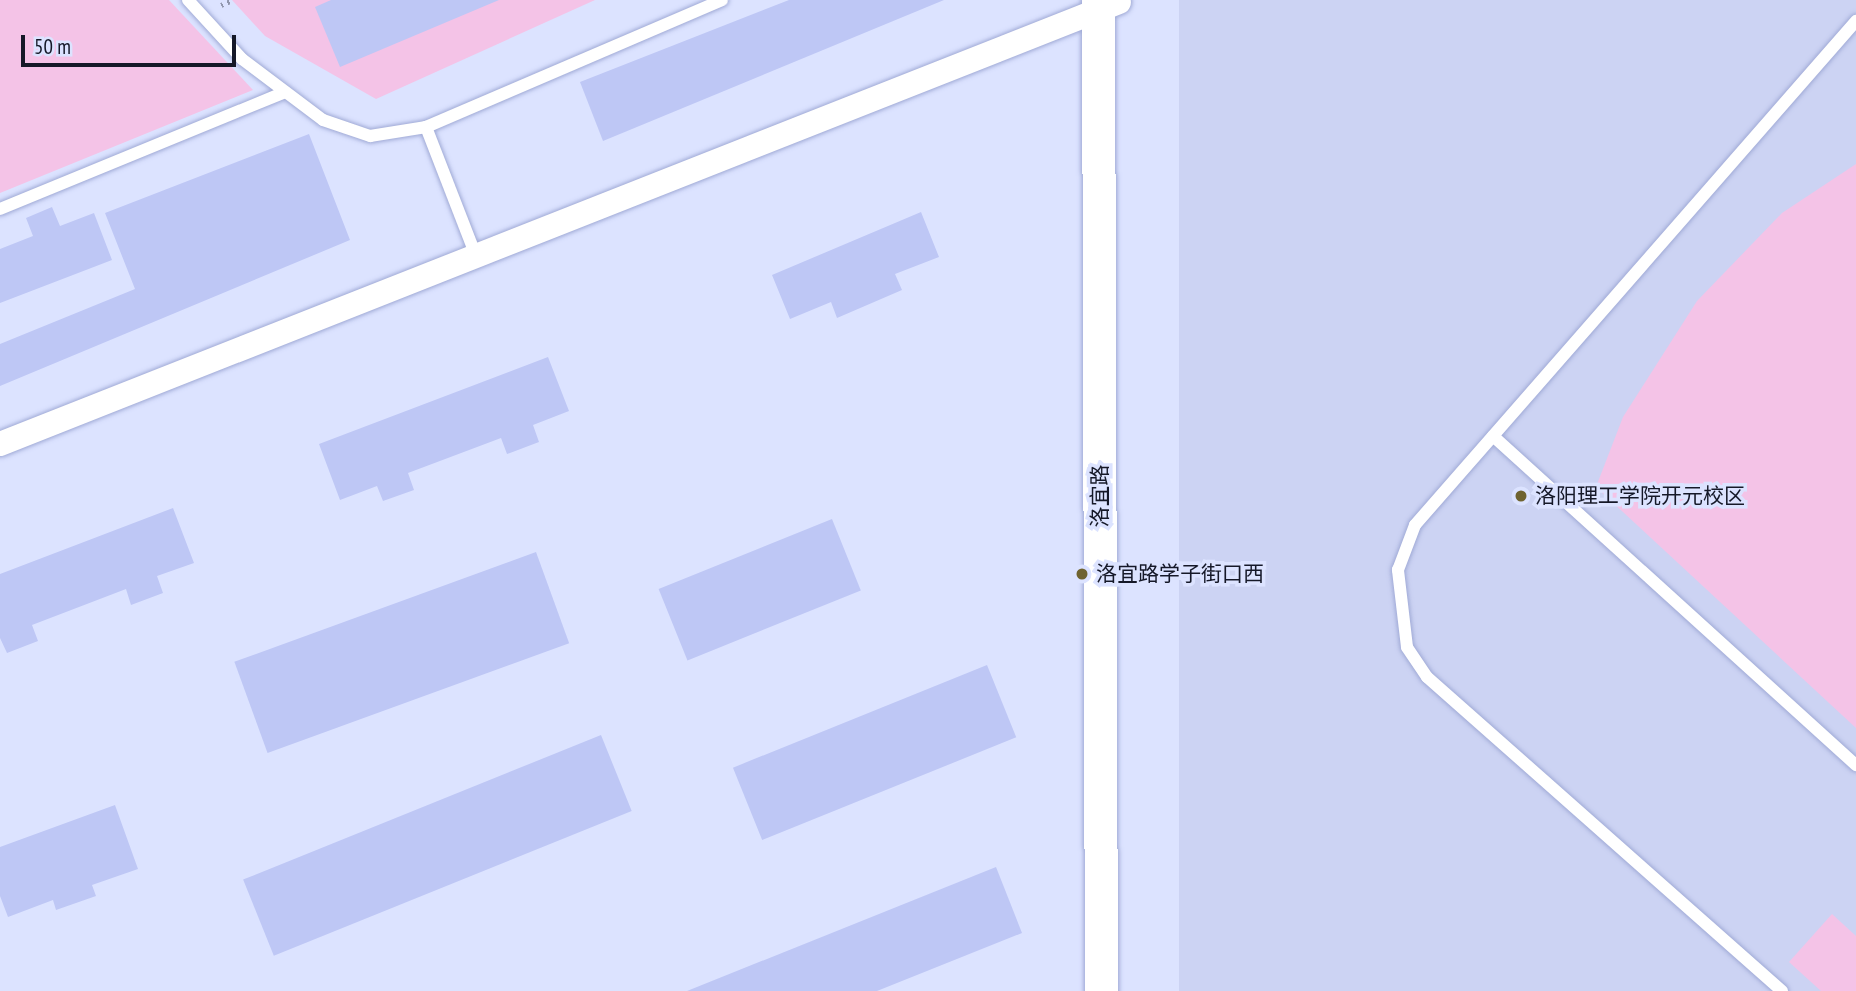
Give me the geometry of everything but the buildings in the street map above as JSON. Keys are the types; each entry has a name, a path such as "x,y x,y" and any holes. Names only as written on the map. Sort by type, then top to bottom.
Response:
{"street":[{"path":"0,444 1109,3"},
{"name":"洛宜路","path":"1101,991 1109,3"},
{"name":"洛宜路","path":"1109,3 1122,991"}],"lane":[{"path":"188,0 242,59 285,92 323,120 370,136 426,127 722,0"},
{"path":"1783,991 1414,661 1404,621 1401,548 1493,436 1856,21"},
{"path":"0,209 285,92"},
{"path":"426,127 476,256"},
{"path":"1493,436 1856,765"}],"shaded area":[{"path":"0,0 169,0 253,90 0,193"},
{"path":"232,0 595,0 376,99 265,36"},
{"name":"洛阳理工学院开元校区","path":"1179,0 1856,0 1856,991 1179,991"},
{"path":"1856,164 1856,728 1596,487 1623,417 1697,301 1782,213"},
{"path":"1832,914 1856,936 1856,991 1821,991 1789,962"}],"place":[{"name":"洛阳理工学院开元校区","path":"1521,496"},
{"name":"洛宜路学子街口西","path":"1082,574"}]}
